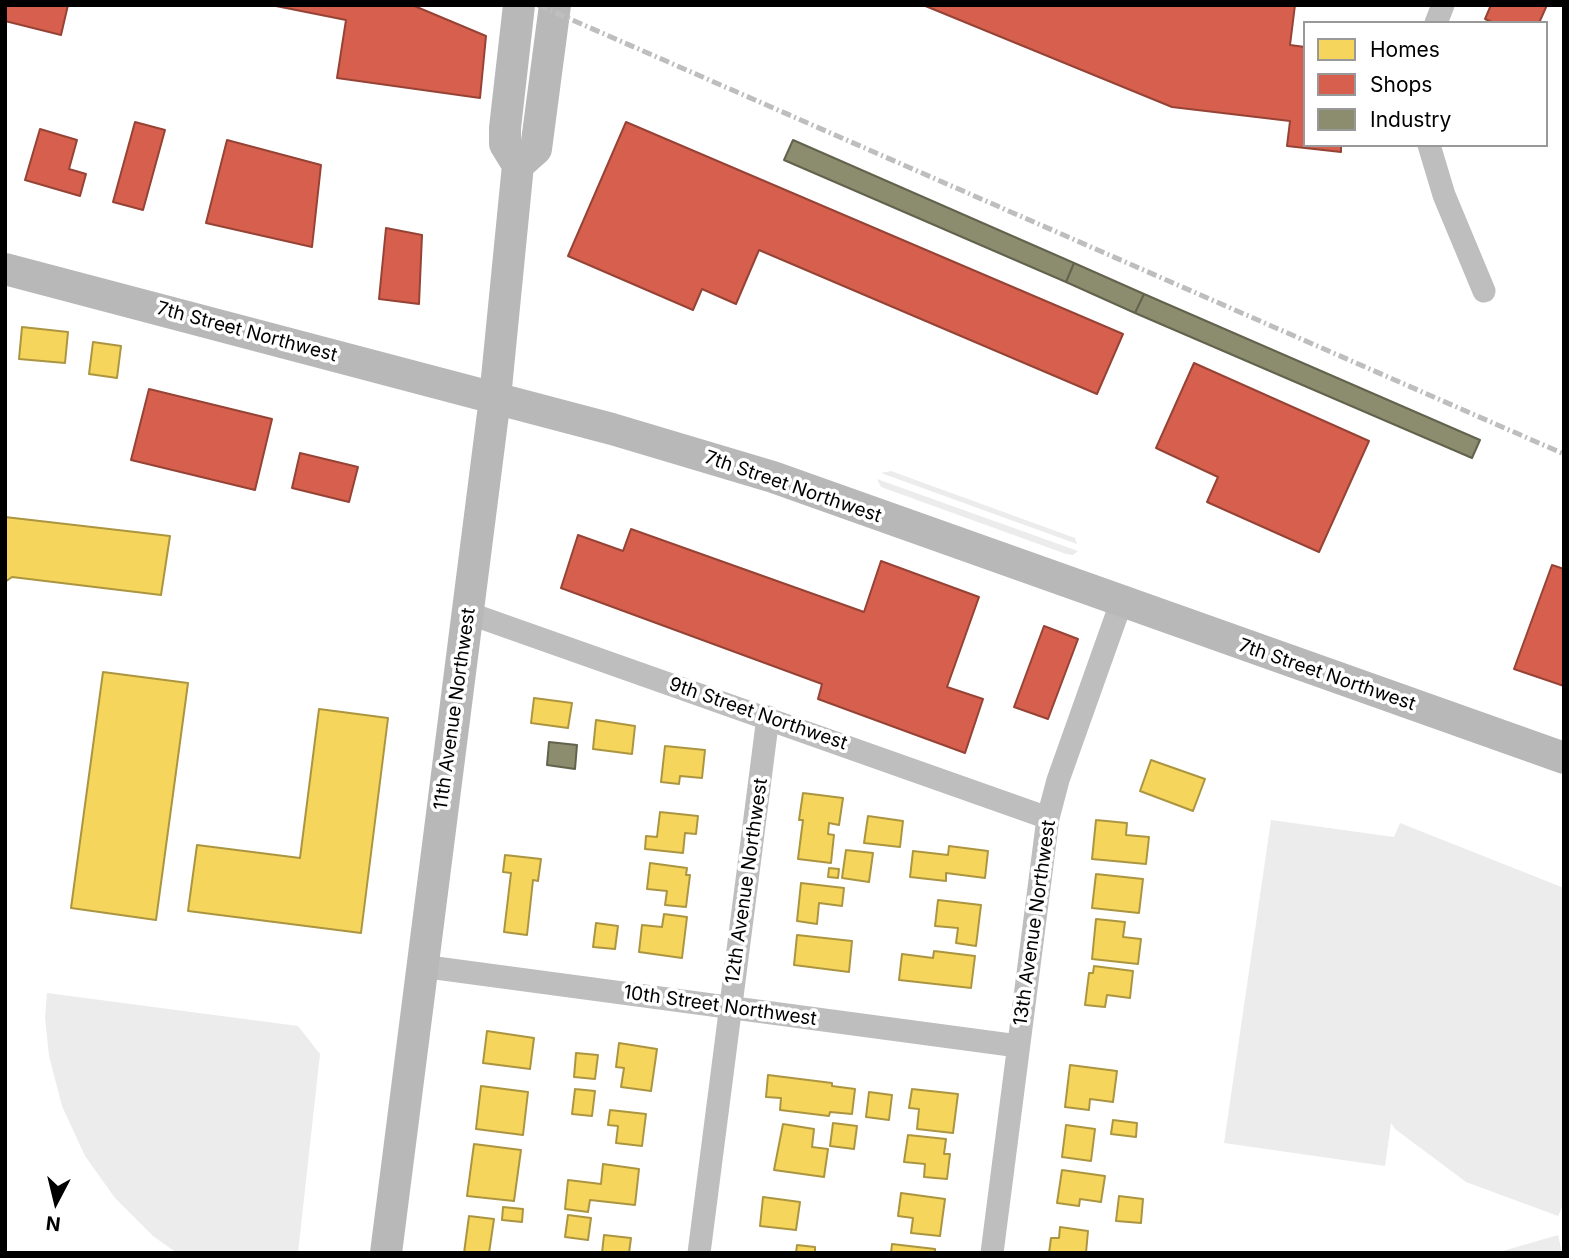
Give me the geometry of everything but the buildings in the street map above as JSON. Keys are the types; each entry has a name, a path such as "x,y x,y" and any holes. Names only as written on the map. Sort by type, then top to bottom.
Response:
{"main road":[{"name":"11th Avenue Northwest","path":"386,1253 495,398 517,165 505,144 505,128 519,5"},
{"path":"517,165 536,149 555,5"},
{"name":"7th Street Northwest","path":"5,269 612,429 773,477 1121,603 1564,758"}],"street":[{"path":"1430,147 1444,195 1483,290"},
{"name":"13th Avenue Northwest","path":"992,1253 1048,818 1058,780 1121,603"},
{"name":"9th Street Northwest","path":"468,613 1048,818"},
{"name":"12th Avenue Northwest","path":"699,1253 768,718"},
{"name":"10th Street Northwest","path":"421,966 1018,1046"}],"shaded area":[{"path":"891,471 1075,538 1077,544 881,473"},
{"path":"877,479 1078,551 1073,555 1066,554 881,487"},
{"path":"1271,820 1394,837 1400,823 1564,888 1564,1203 1558,1216 1466,1182 1395,1129 1391,1123 1385,1166 1224,1143"},
{"path":"47,993 298,1026 320,1054 298,1253 177,1253 153,1236 115,1198 85,1156 62,1106 49,1056 45,1018"},
{"path":"1558,1235 1562,1253 1496,1253"}],"railway":[{"path":"538,5 1564,454"}]}
